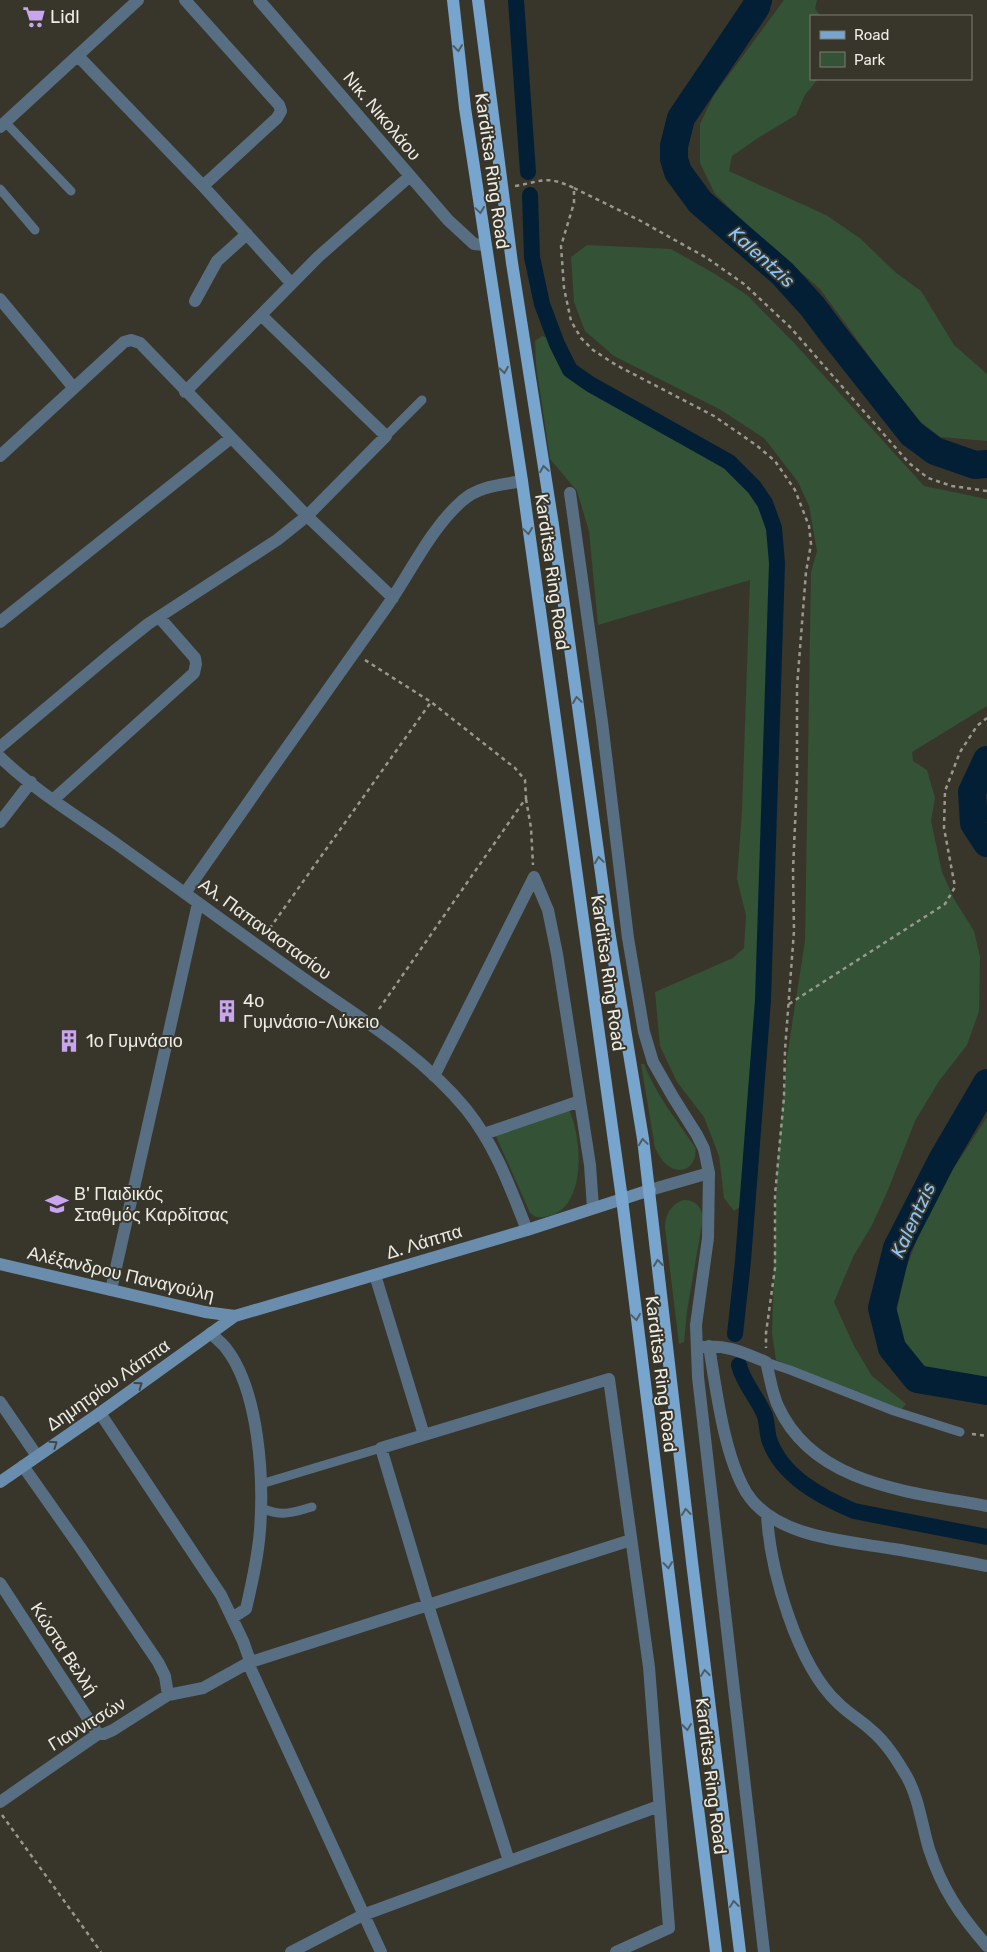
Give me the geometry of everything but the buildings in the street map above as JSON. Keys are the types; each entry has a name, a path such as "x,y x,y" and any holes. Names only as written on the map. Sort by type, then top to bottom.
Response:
{"main road":[{"name":"Karditsa Ring Road","path":"453,0 465,108 522,481 622,1199 716,1952"},
{"name":"Karditsa Ring Road","path":"478,0 502,191 553,525 609,931 650,1190 692,1562 740,1952"}],"street":[{"path":"2,124 138,0"},
{"path":"185,0 279,105 281,111 277,118 203,186"},
{"name":"Νικ. Νικολάου","path":"259,0 459,232 474,244 485,245"},
{"path":"78,56 203,186 291,283"},
{"path":"185,392 291,283 341,235 410,176"},
{"path":"195,301 217,261 247,234"},
{"path":"0,299 73,387"},
{"path":"0,747 113,652 159,617 277,540 307,516 386,436 261,315"},
{"path":"0,456 124,342 131,340 140,343 185,392 307,516 393,598"},
{"path":"0,622 232,438"},
{"path":"184,893 393,598 446,517 463,500 488,488 522,481"},
{"path":"570,493 602,722 628,938 640,1016 653,1062 673,1098 698,1135 704,1149 709,1173 708,1238 697,1316 703,1347 735,1467 746,1492 767,1515 794,1528 849,1543 893,1548 987,1566"},
{"path":"54,799 194,673 195,658 159,617"},
{"name":"Αλ. Παπαναστασίου","path":"0,757 54,799 257,946 397,1043 434,1076 466,1109 484,1134 502,1168 526,1230"},
{"path":"0,822 31,782"},
{"path":"434,1076 534,877"},
{"path":"534,877 548,910 557,954 590,1165 593,1208"},
{"path":"110,1290 198,903"},
{"path":"484,1134 580,1101"},
{"path":"650,1190 709,1173"},
{"name":"Δ. Λάππα","path":"235,1316 526,1230 650,1190"},
{"name":"Αλέξανδρου Παναγούλη","path":"0,1264 206,1312 235,1316"},
{"path":"375,1275 424,1435"},
{"name":"Δημητρίου Λάππα","path":"0,1482 235,1316"},
{"path":"211,1333 225,1346 247,1392 257,1441 261,1484 258,1552 246,1609 232,1618"},
{"path":"703,1347 733,1348 766,1362 774,1395 786,1421 805,1443 853,1476 895,1489 987,1506"},
{"path":"703,1347 702,1424 764,1952"},
{"path":"509,1861 428,1605 381,1448 609,1379 649,1667 669,1928 616,1952"},
{"path":"0,1402 37,1456"},
{"path":"100,1413 205,1570 232,1618 249,1658 248,1663 381,1952"},
{"path":"23,1466 158,1662 165,1676 168,1695 203,1688 248,1663 632,1540"},
{"path":"767,1515 770,1546 786,1608 812,1669 837,1703 882,1740 901,1766 915,1796 930,1851 945,1889 963,1918 987,1946"},
{"name":"Κώστα Βελλή","path":"0,1583 98,1734"},
{"name":"Γιαννιτσών","path":"0,1802 98,1734 104,1734 113,1730 168,1695"},
{"path":"291,1952 363,1915 659,1806"}],"lane":[{"path":"2,124 71,191"},
{"path":"0,189 35,230"},
{"path":"386,436 422,400"},
{"path":"766,1362 894,1411 960,1432"},
{"path":"261,1484 381,1448"},
{"path":"261,1508 274,1514 281,1514 312,1507"}],"path":[{"path":"502,191 512,186 546,179 557,180 639,220 707,258 744,284 790,327 909,463 928,478 952,486 987,491"},
{"path":"574,188 574,203 561,246 564,288 571,321 581,338 593,350 616,365 714,416 756,444 775,461 795,490 809,526 811,544 806,572 797,687 797,780 793,861 794,931 785,1050 784,1097 775,1195 775,1268 766,1333 766,1362"},
{"path":"354,652 431,702 516,768 525,780 531,828 534,877"},
{"path":"257,946 431,702"},
{"path":"789,1004 945,904 955,887 944,828 945,790 960,752 977,726 987,718"},
{"path":"369,1024 526,798"},
{"path":"960,1432 987,1436"},
{"path":"0,1812 101,1952"}],"green space":[{"path":"784,0 817,0 815,9 820,15 810,15 810,80 817,80 805,95 796,115 732,156 729,171 826,215 861,239 895,272 921,291 954,345 987,374 987,441 940,437 913,416 820,289 715,194 700,163 700,124 714,95"},
{"path":"587,245 671,249 715,274 747,295 795,344 924,486 987,499 987,706 912,752 913,761 927,770 935,798 931,821 942,872 954,899 974,931 980,957 979,1011 967,1045 939,1081 915,1121 888,1190 871,1227 854,1255 834,1302 854,1346 872,1376 906,1404 901,1410 776,1360 772,1333 777,1168 787,1057 805,941 811,572 817,551 809,506 798,482 765,439 721,410 614,356 585,331 574,302 571,257"},
{"path":"542,336 549,338 569,375 727,464 750,489 760,504 771,535 774,578 757,1004 742,1205 734,1211 724,1198 719,1156 704,1117 677,1082 660,1046 655,992 733,958 744,948 746,915 737,879 742,811 750,580 598,625 589,531 577,491 550,459 536,365 535,341"},
{"path":"641,1064 644,1064 660,1097 695,1147 694,1161 684,1169 679,1170 668,1166 655,1148"},
{"path":"568,1108 577,1138 578,1176 573,1193 565,1206 553,1215 536,1217 530,1213 495,1134"},
{"path":"987,1117 987,1382 962,1379 933,1372 915,1359 901,1341 896,1314 906,1268 931,1203"},
{"path":"684,1200 692,1201 698,1205 703,1218 687,1311 684,1342 679,1344 665,1228 666,1218 672,1207"}],"waterway":[{"path":"516,0 528,172"},
{"name":"Kalentzis","path":"758,0 756,7 681,118 674,146 674,159 678,172 700,202 782,273 812,306 912,434 935,451 975,465 987,464"},
{"path":"530,195 532,257 542,304 557,344 570,370 590,384 729,462 754,487 765,503 774,528 777,563 763,1000 743,1261 735,1334"},
{"name":"Kalentzis","path":"987,760 972,792 974,823 987,843"},
{"name":"Kalentzis","path":"987,1083 942,1160 897,1248 882,1308 892,1348 917,1379 987,1391"},
{"path":"739,1365 765,1416 769,1439 775,1452 792,1474 804,1484 828,1499 854,1511 987,1537"}],"place":[{"name":"Lidl","path":"34,17"},
{"name":"4ο Γυμνάσιο-Λύκειο","path":"227,1011"},
{"name":"1ο Γυμνάσιο","path":"69,1041"},
{"name":"Β' Παιδικός Σταθμός Καρδίτσας","path":"57,1204"}]}
